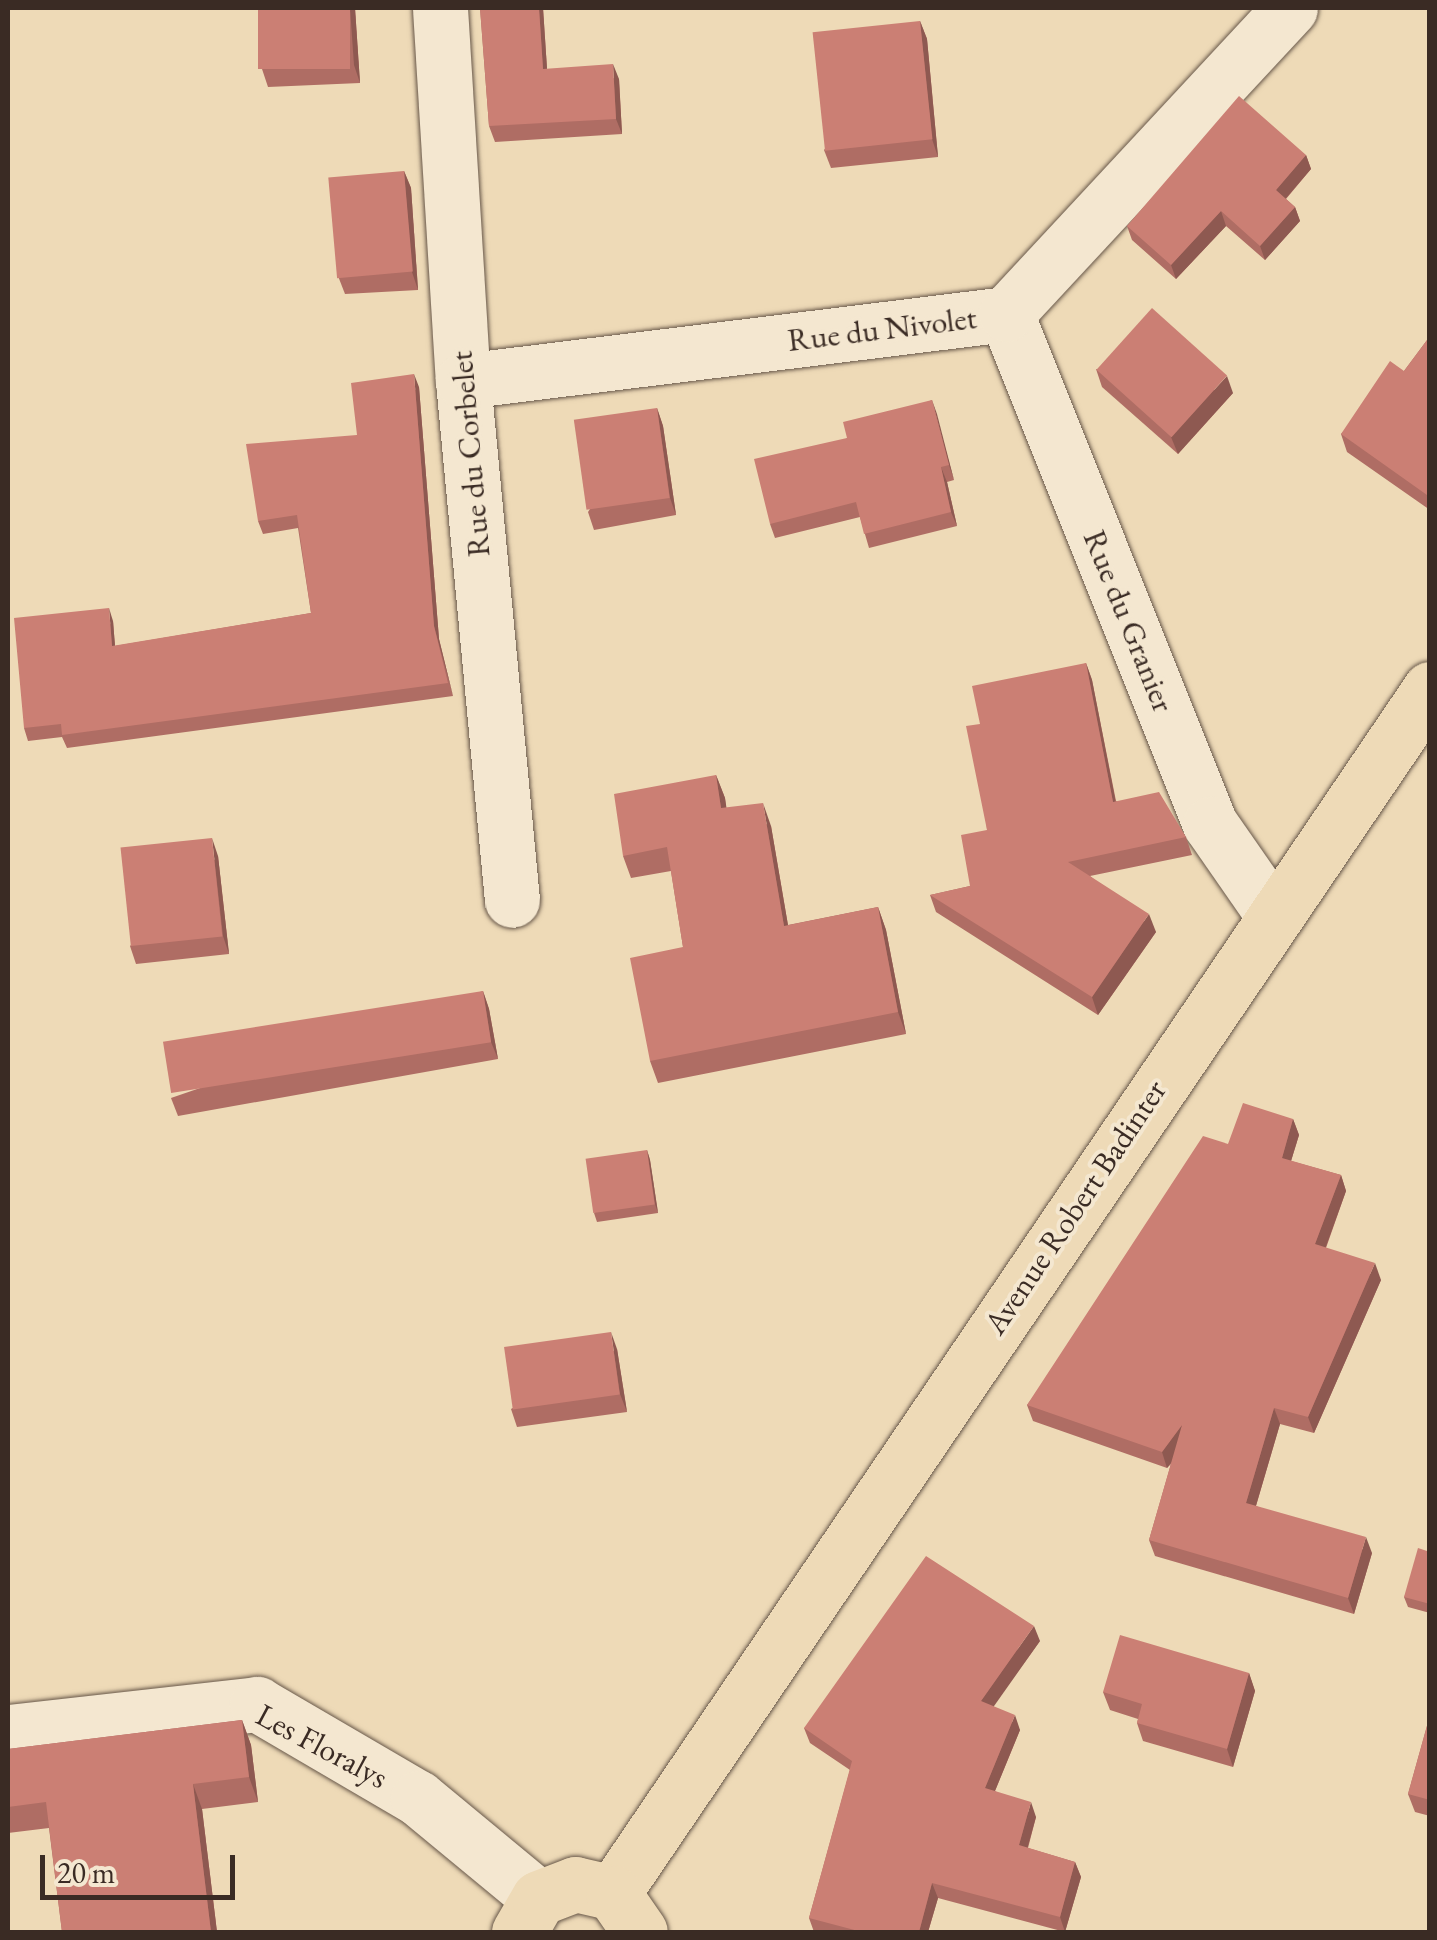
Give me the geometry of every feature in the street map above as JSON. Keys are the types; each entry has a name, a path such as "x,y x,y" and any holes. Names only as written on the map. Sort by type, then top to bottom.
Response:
{"main road":[{"name":"Avenue Robert Badinter","path":"626,1913 722,1724 1274,916 1424,708"},
{"path":"529,1915 575,1884 626,1913"}],"street":[{"name":"Rue du Corbelet","path":"440,8 463,382 512,900"},
{"name":"Rue du Nivolet","path":"463,382 1006,314 1290,8"},
{"name":"Rue du Granier","path":"1006,314 1210,824 1274,916"},
{"name":"Les Floralys","path":"8,1732 256,1704 418,1798 529,1915"}],"building":[{"path":"258,8 350,8 350,69 258,69"},
{"path":"480,8 539,8 543,69 613,64 616,119 489,126"},
{"path":"920,21 932,139 825,151 813,32"},
{"path":"1239,96 1306,155 1276,190 1295,207 1260,246 1221,211 1171,265 1127,226"},
{"path":"404,171 413,272 337,278 328,178"},
{"path":"1152,308 1227,376 1172,437 1096,370"},
{"path":"1430,336 1427,495 1341,434 1390,361 1404,371"},
{"path":"414,374 434,626 448,683 62,735 61,724 24,728 14,618 109,608 112,646 311,613 297,515 258,521 246,444 357,435 351,383"},
{"path":"932,400 949,465 941,467 951,512 864,534 856,502 770,524 754,459 847,438 843,422"},
{"path":"657,408 670,498 586,510 574,420"},
{"path":"1086,663 1113,802 1159,792 1186,837 1068,862 1149,914 1092,997 930,895 970,886 961,835 987,830 966,726 980,724 972,686"},
{"path":"716,775 721,808 763,803 784,926 878,907 898,1012 650,1061 630,958 683,947 667,847 623,856 614,794"},
{"path":"212,838 222,936 131,946 121,848"},
{"path":"483,991 491,1042 171,1093 163,1042"},
{"path":"1243,1103 1293,1119 1282,1158 1341,1175 1315,1244 1375,1263 1308,1417 1274,1408 1246,1503 1366,1537 1348,1598 1149,1540 1182,1425 1162,1452 1027,1405 1203,1136 1228,1144"},
{"path":"647,1150 655,1204 593,1213 586,1159"},
{"path":"611,1332 620,1394 513,1409 504,1347"},
{"path":"1418,1548 1430,1552 1430,1604 1404,1597"},
{"path":"926,1556 1034,1626 981,1701 1015,1715 985,1788 1031,1802 1019,1845 1075,1862 1060,1917 932,1883 919,1932 862,1932 809,1918 852,1761 804,1728"},
{"path":"1120,1635 1249,1673 1227,1749 1137,1723 1142,1704 1103,1692"},
{"path":"1430,1715 1430,1800 1408,1794"},
{"path":"242,1720 249,1777 193,1784 211,1932 62,1932 46,1802 8,1807 8,1749"}]}
